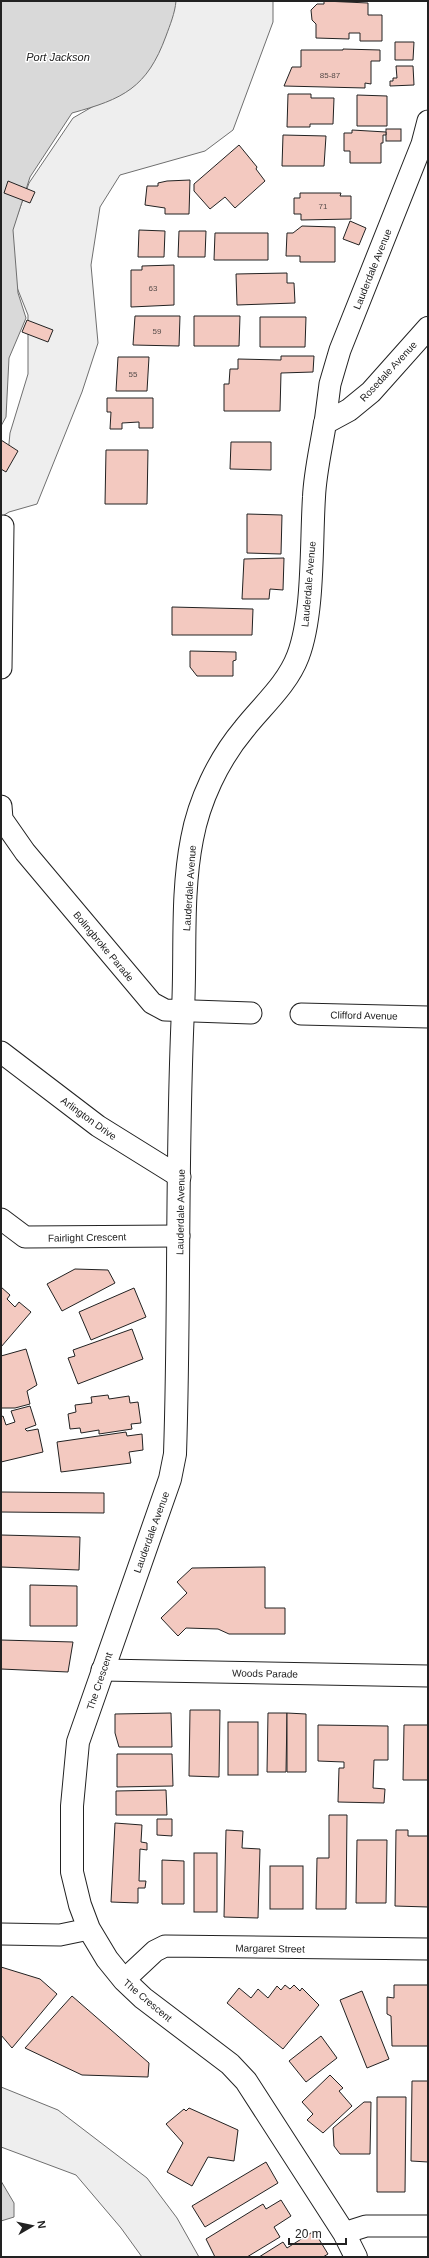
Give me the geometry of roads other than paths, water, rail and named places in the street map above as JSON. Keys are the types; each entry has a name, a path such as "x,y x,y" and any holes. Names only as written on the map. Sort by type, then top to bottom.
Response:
{"main road":[{"name":"Rosedale Avenue","path":"325,423 349,410 371,392 428,328"},
{"name":"Lauderdale Avenue","path":"118,1625 170,1479 175,1454 183,1011 187,877 196,820 204,797 228,750 276,691 293,668 299,655 309,593 314,493 325,423"},
{"name":"The Crescent","path":"118,1625 78,1742 72,1806 72,1872 80,1905 89,1929 107,1959 124,1980 143,1998 230,2064 246,2081 344,2233 356,2257"}],"street":[{"name":"Lauderdale Avenue","path":"325,423 330,384 340,350 422,144 428,121"},
{"path":"1,668 3,526"},
{"name":"Bolingbroke Parade","path":"1,806 2,819 25,852 152,1003 165,1010 251,1013"},
{"name":"Clifford Avenue","path":"301,1014 428,1016"},
{"name":"Arlington Drive","path":"1,1052 98,1126 180,1178"},
{"name":"Fairlight Crescent","path":"1,1219 25,1237 179,1236"},
{"name":"Woods Parade","path":"102,1670 428,1676"},
{"path":"1,1934 60,1935 89,1929"},
{"name":"Margaret Street","path":"124,1980 155,1951 165,1946 428,1949"},
{"path":"344,2233 366,2226 428,2226"}],"water":[{"name":"Port Jackson","path":"1,1 176,1 175,10 159,54 141,80 131,89 119,96 90,108 72,113 30,177 13,230 18,293 26,318 9,358 6,417 1,426"},
{"path":"1,2181 14,2203 14,2217 1,2221"}]}
